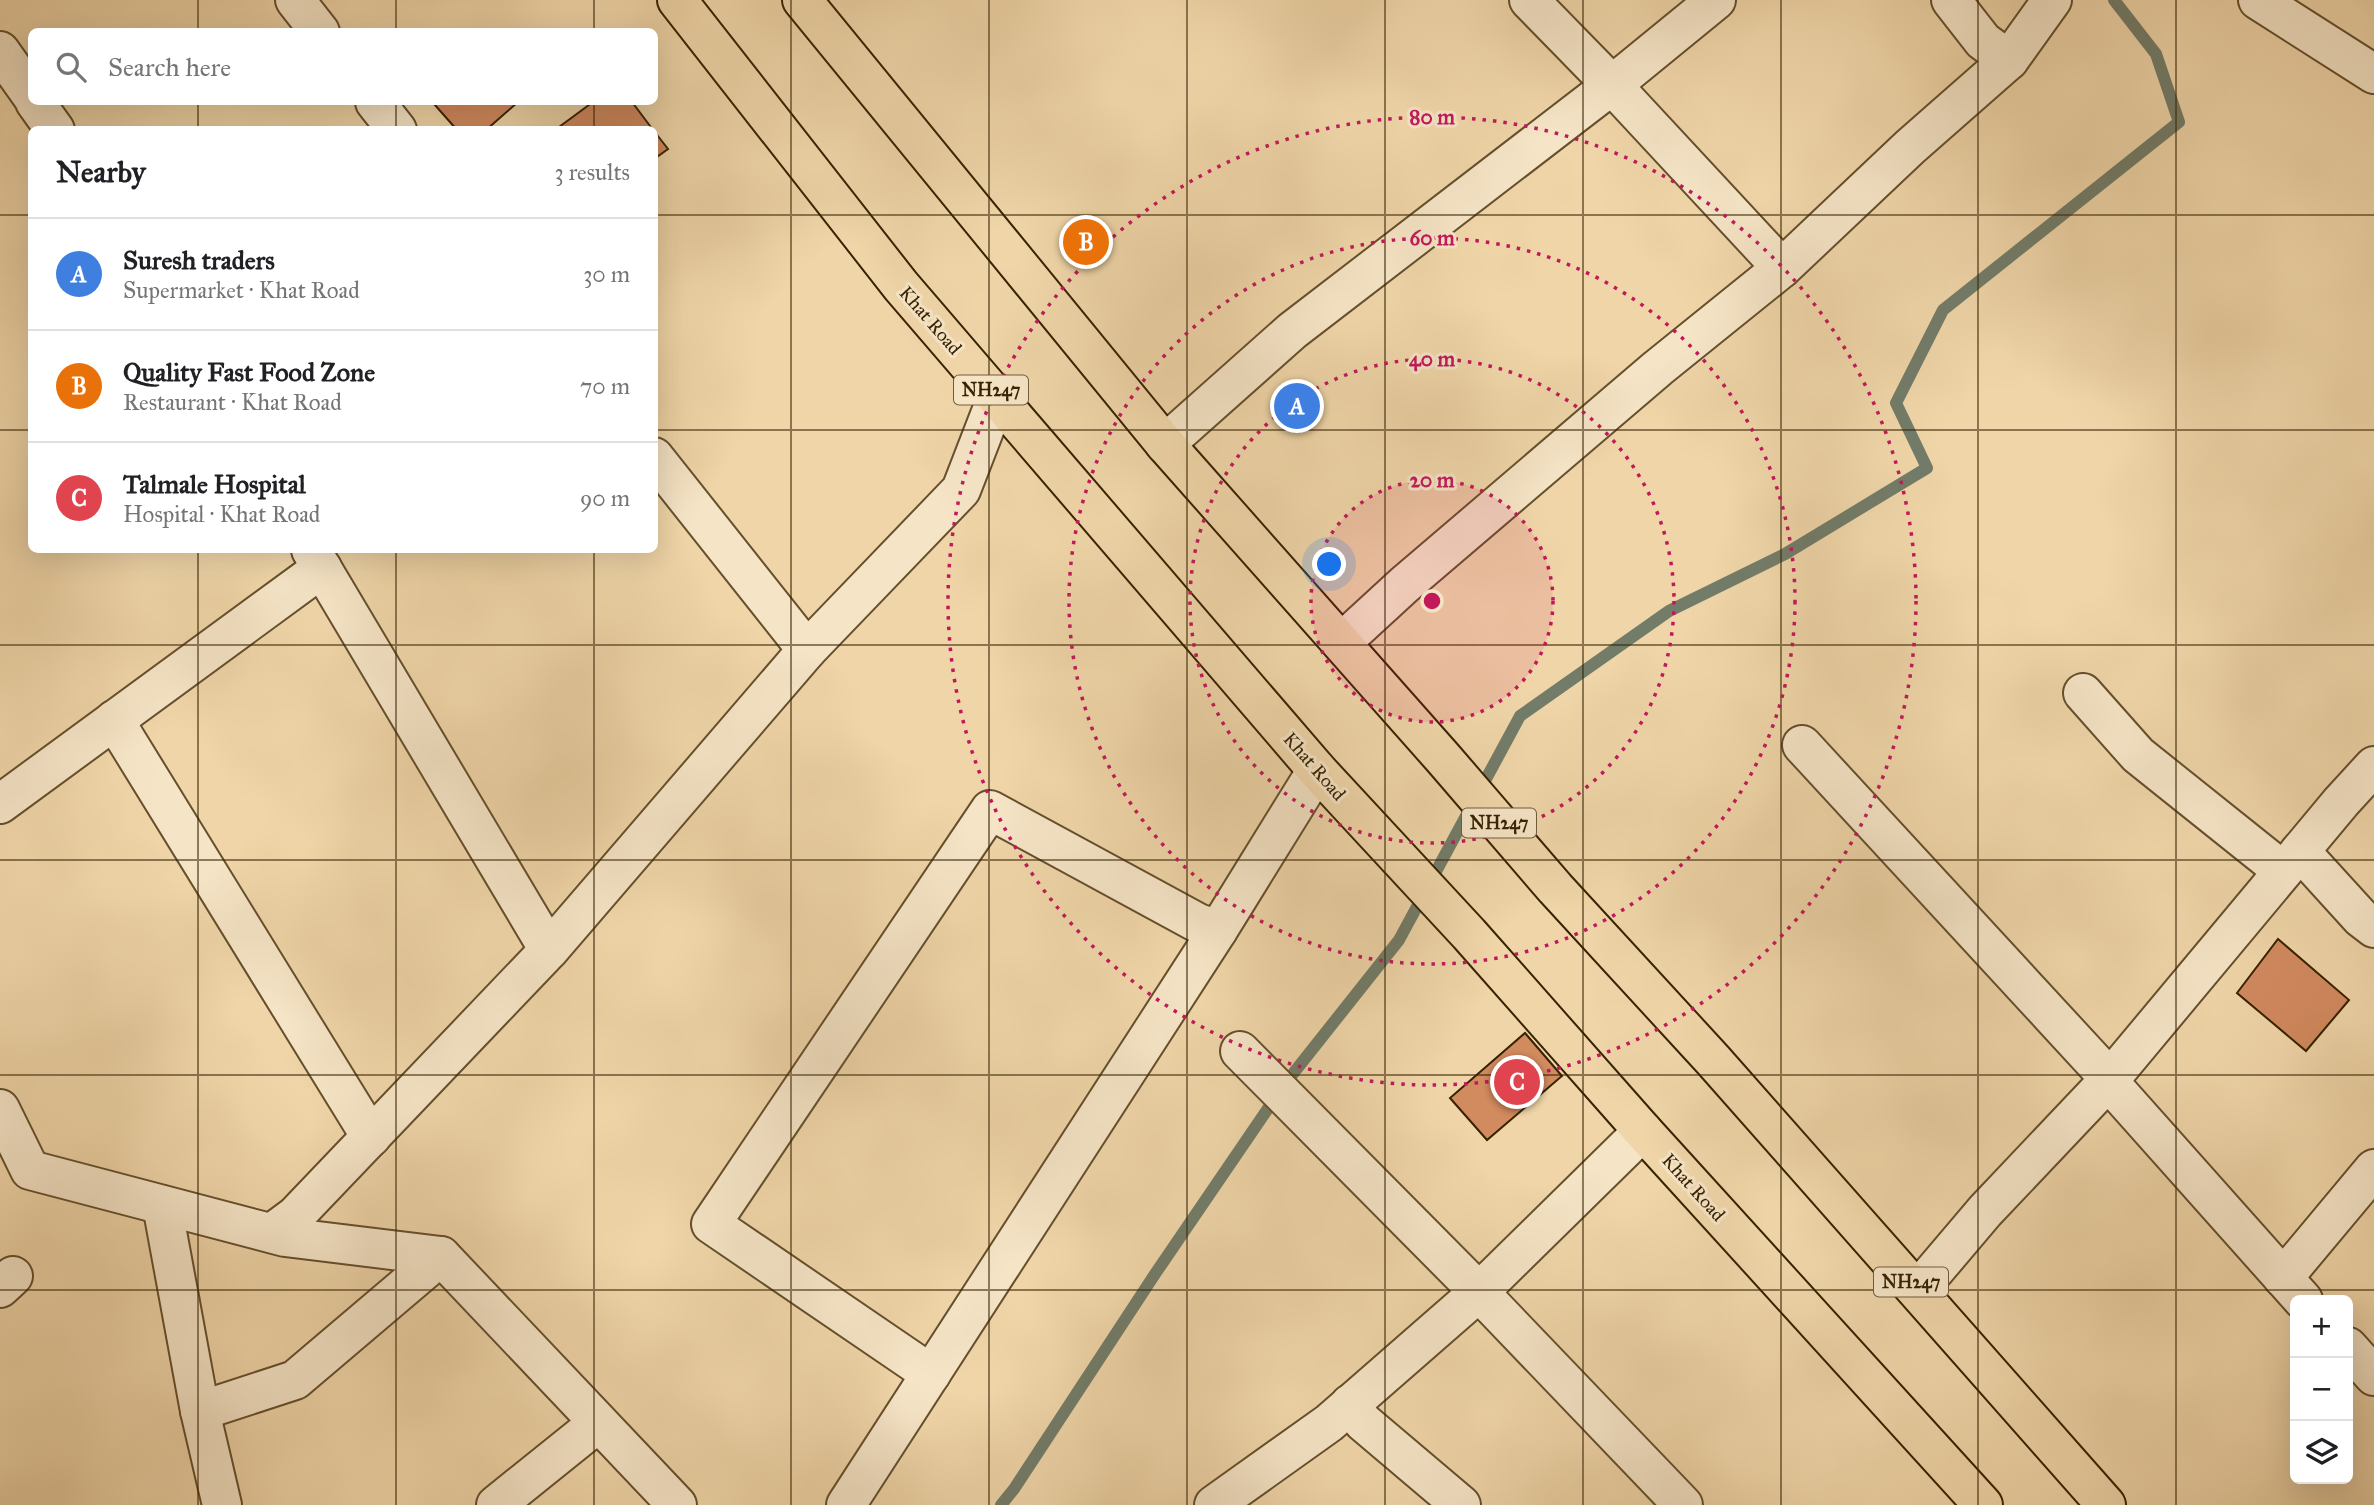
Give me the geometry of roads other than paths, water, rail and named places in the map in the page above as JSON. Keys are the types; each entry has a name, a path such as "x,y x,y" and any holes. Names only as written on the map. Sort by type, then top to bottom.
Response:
{"highway":[{"name":"Khat Road","path":"677,0 901,286 1317,770 1469,934 1643,1131 1983,1505"},
{"name":"NH247","path":"802,0 1165,444 1342,642 1555,888 1713,1060 2106,1505"}],"street":[{"path":"295,0 317,28"},
{"path":"1529,0 1782,268"},
{"path":"1165,444 1292,331 1612,85 1716,0"},
{"path":"1951,0 1983,41 2009,60"},
{"path":"1342,642 1404,584 1627,394 1782,268 1910,147 2009,60 2052,0"},
{"path":"2258,0 2374,74"},
{"path":"0,51 28,90"},
{"path":"38,105 52,126"},
{"path":"377,105 394,126"},
{"path":"272,1233 295,1216 549,950 807,650 961,489 997,397"},
{"path":"658,462 807,650"},
{"path":"0,804 114,720 316,559 549,950"},
{"path":"2083,693 2138,755 2292,861 2374,928"},
{"path":"114,720 371,1137"},
{"path":"1802,745 2109,1080 2293,1289 2374,1169"},
{"path":"1918,1290 1985,1211 2109,1080 2374,766"},
{"path":"846,1505 1218,930 1317,770"},
{"path":"931,1374 711,1224 990,810 1198,923 1218,930"},
{"path":"1240,1051 1479,1292 1683,1505"},
{"path":"0,1109 30,1170 272,1233 441,1256 677,1505"},
{"path":"1214,1505 1329,1423 1479,1292 1643,1131"},
{"path":"162,1205 200,1410 222,1505"},
{"path":"200,1410 295,1380 441,1256"},
{"path":"2353,1353 2374,1376"},
{"path":"1350,1404 1363,1422 1461,1505"},
{"path":"496,1505 598,1423"}],"waterway":[{"path":"1001,1505 1284,1085 1399,940 1520,716 1669,611 1785,554 1927,468 1896,403 1943,310 2179,122 2156,54 2114,0"}],"place":[{"name":"Quality Fast Food Zone","path":"1086,242"},
{"name":"Suresh traders","path":"1297,406"},
{"name":"Talmale Hospital","path":"1517,1082"}]}
